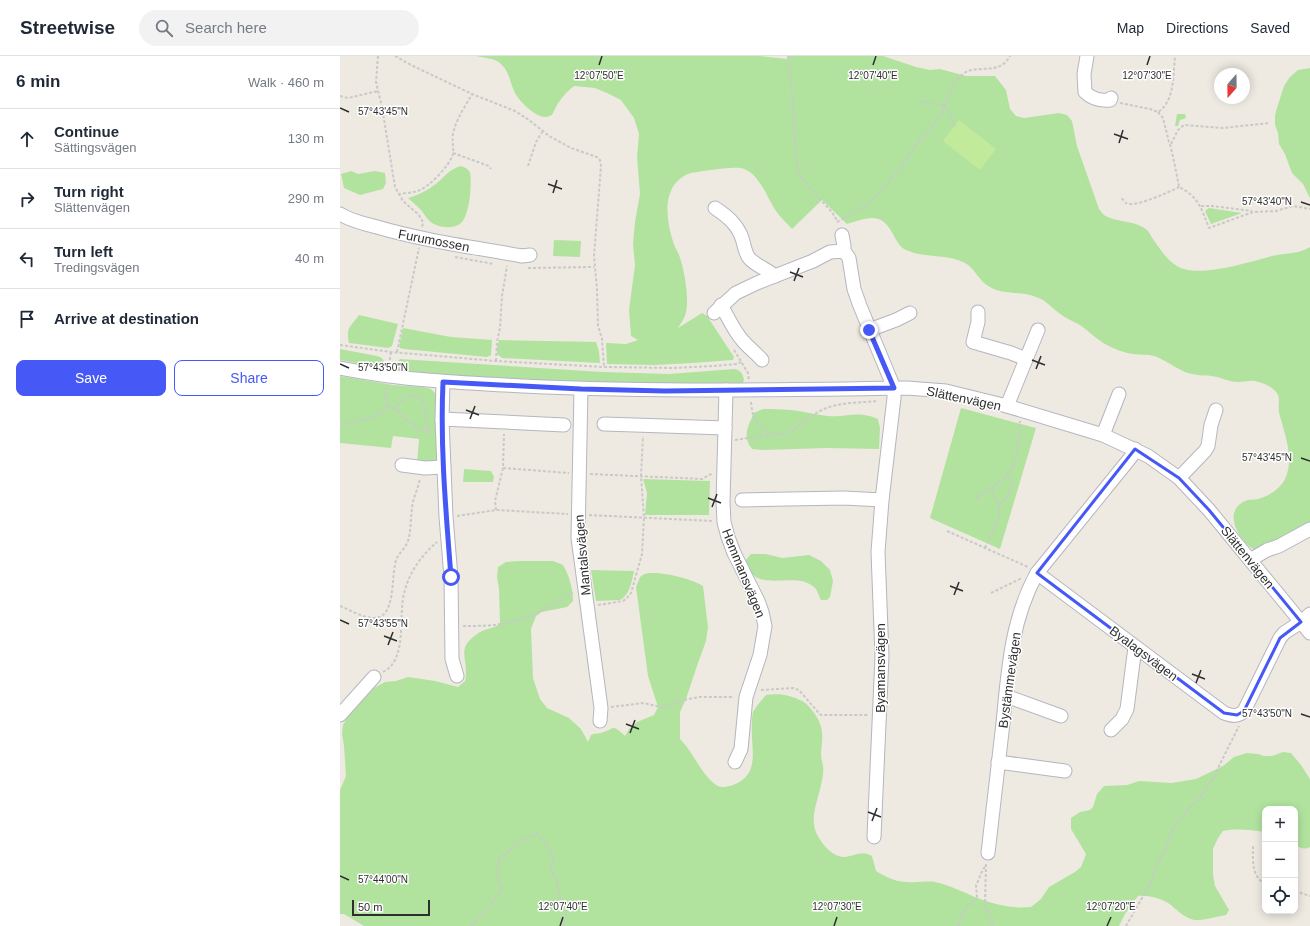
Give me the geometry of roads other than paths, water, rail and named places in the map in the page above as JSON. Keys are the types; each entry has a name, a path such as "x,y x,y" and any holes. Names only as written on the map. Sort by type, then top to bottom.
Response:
{"street":[{"path":"1087,56 1084,74 1084,92 1091,98 1099,100 1110,100 1111,98"},
{"path":"715,208 728,216 733,222 741,236 749,258 770,271 775,276"},
{"name":"Furumossen","path":"340,214 352,220 392,232 522,256 530,255"},
{"path":"842,235 844,251 849,258 854,288 894,393"},
{"path":"762,360 744,343 717,309 736,293 757,283 830,252 844,251"},
{"path":"869,330 896,320 910,312"},
{"path":"978,312 978,322 973,342 1026,359"},
{"path":"1007,406 1038,330"},
{"name":"Slättenvägen","path":"340,368 443,382 581,389 894,393 927,389 946,391 1007,406 1103,436 1135,449 1148,456 1179,478 1209,510 1250,560 1305,618 1310,633"},
{"path":"443,382 442,419 451,577 452,659 457,676"},
{"name":"Mantalsvägen","path":"581,389 578,473 578,538 601,715"},
{"name":"Hemmansvägen","path":"726,390 722,502 725,527 734,553 758,601 765,626 760,655 747,693 741,749 735,762"},
{"name":"Byamansvägen","path":"874,837 882,656 878,552 882,500 894,393"},
{"path":"1103,436 1119,394"},
{"path":"1179,478 1208,446 1211,425 1216,410"},
{"path":"442,419 564,425"},
{"path":"604,424 725,428"},
{"name":"Bystämmevägen","path":"988,853 1011,652 1026,594 1036,572 1131,457 1135,449"},
{"path":"402,465 425,468 444,467"},
{"path":"742,500 844,498 882,500"},
{"path":"1250,560 1310,529"},
{"name":"Byalagsvägen","path":"1036,572 1224,713 1232,716 1238,715 1244,711 1280,638 1284,633 1305,618"},
{"path":"1111,730 1122,719 1127,709 1135,647"},
{"path":"340,714 374,677"},
{"path":"1006,696 1061,716"},
{"path":"998,762 1065,771"}]}
